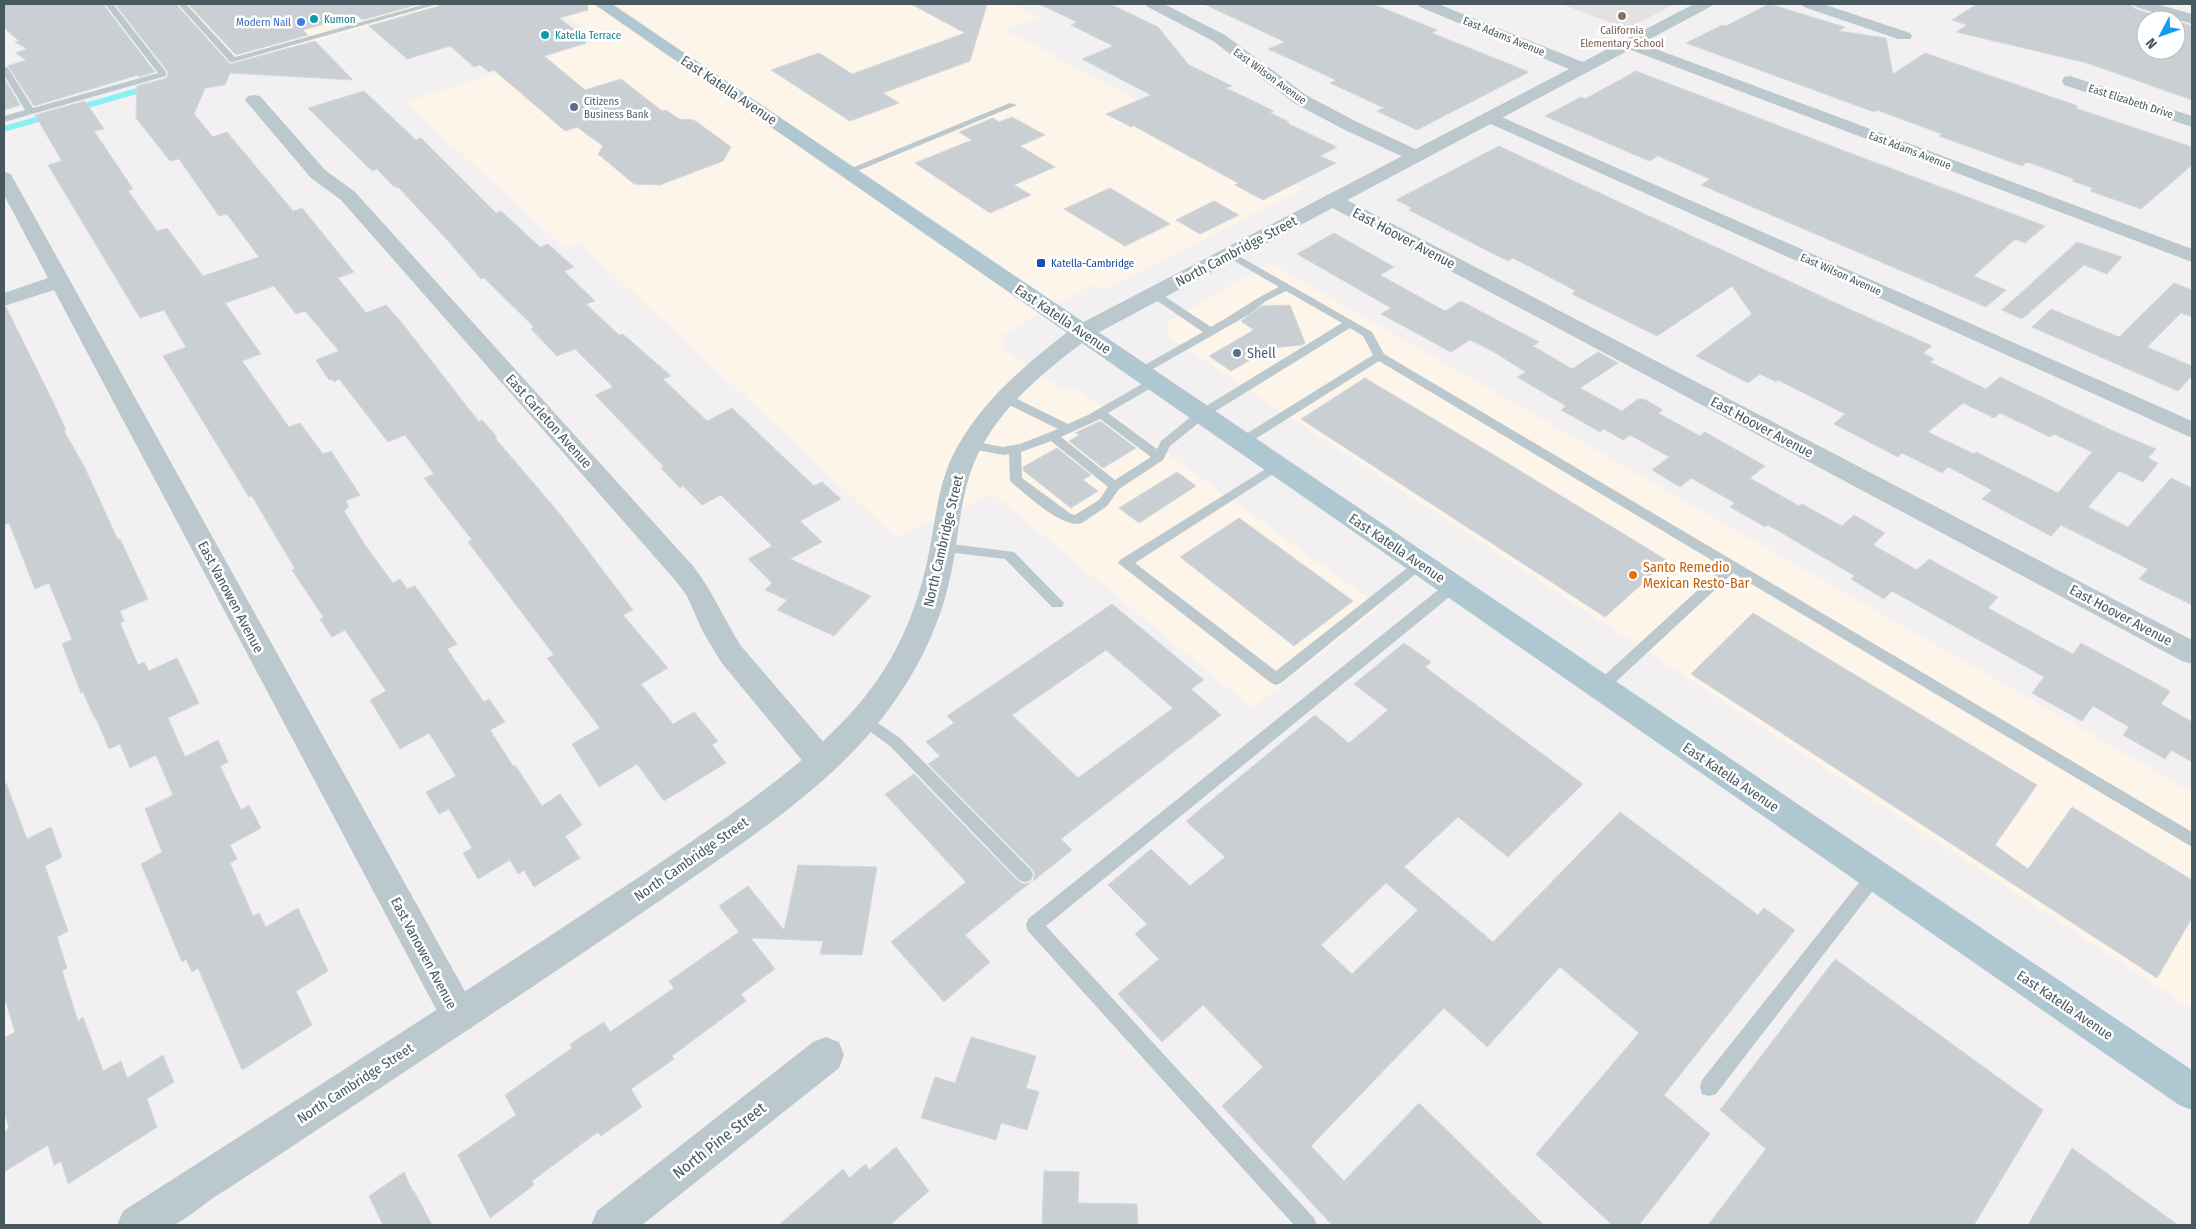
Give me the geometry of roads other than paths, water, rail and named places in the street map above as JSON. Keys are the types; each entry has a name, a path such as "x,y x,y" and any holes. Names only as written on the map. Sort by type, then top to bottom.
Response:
{"main road":[{"name":"East Katella Avenue","path":"602,4 2192,1091"}],"street":[{"name":"East Wilson Avenue","path":"1153,4 1219,38 1300,99 1350,126 1416,156"},
{"name":"East Adams Avenue","path":"1425,4 1582,68"},
{"name":"North Cambridge Street","path":"137,1225 459,1016 690,861 765,807 821,761 863,719 899,669 915,642 936,584 953,486 971,445 983,425 1005,398 1042,362 1082,332 1705,4"},
{"path":"1809,4 1904,36"},
{"path":"2141,4 2192,19"},
{"name":"East Adams Avenue","path":"1628,44 2192,256"},
{"name":"East Elizabeth Drive","path":"2070,81 2192,122"},
{"name":"East Carleton Avenue","path":"254,100 318,174 348,196 684,573 698,591 731,654 821,761"},
{"name":"East Wilson Avenue","path":"1490,117 2192,430"},
{"name":"East Vanowen Avenue","path":"4,178 459,1016"},
{"name":"East Hoover Avenue","path":"1332,200 2192,653"},
{"path":"4,300 60,281"},
{"name":"North Pine Street","path":"611,1225 826,1055"}],"lane":[{"path":"4,119 163,74 109,4"},
{"path":"182,4 232,60 434,4"},
{"path":"4,68 30,111"},
{"path":"847,172 1013,106"},
{"path":"1230,254 1368,334 1379,356 2192,840"},
{"path":"971,445 1003,451 1015,449 1052,436 1100,413 1147,376 1211,332 1286,286"},
{"path":"1154,294 1211,332"},
{"path":"1015,449 1016,480 1067,518 1077,520 1103,503 1115,486 1159,457 1165,444 1202,414 1350,323"},
{"path":"1242,442 1379,356"},
{"path":"1005,398 1068,429"},
{"path":"1100,413 1159,457"},
{"path":"1052,436 1115,486"},
{"path":"1277,466 1125,563 1276,679 1421,564"},
{"path":"943,548 1009,555 1057,603"},
{"path":"1601,687 1733,566"},
{"path":"1307,1225 1034,924 1453,586"},
{"path":"863,719 895,742 1025,875"},
{"path":"1710,1087 1875,875"}],"waterway":[{"path":"78,108 140,90"},
{"path":"4,129 49,116"}],"place":[{"name":"California Elementary School","path":"1622,16"},
{"name":"Kumon","path":"314,19"},
{"name":"Modern Nail","path":"301,22"},
{"name":"Katella Terrace","path":"545,35"},
{"name":"Citizens Business Bank","path":"574,107"},
{"name":"Katella-Cambridge","path":"1041,263"},
{"name":"Shell","path":"1237,353"},
{"name":"Santo Remedio Mexican Resto-Bar","path":"1633,575"}]}
